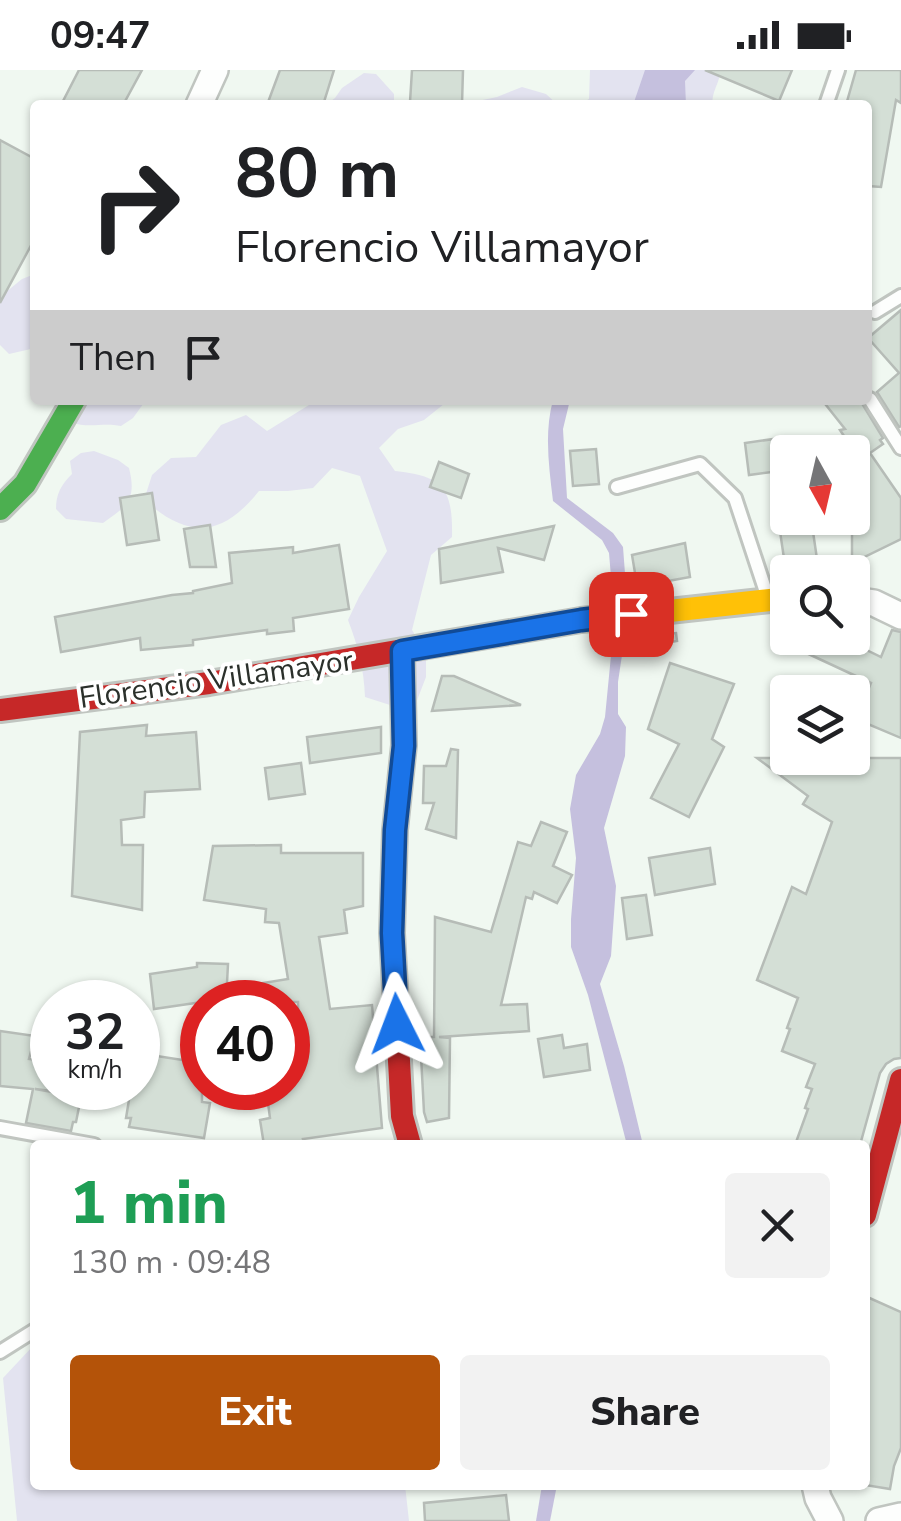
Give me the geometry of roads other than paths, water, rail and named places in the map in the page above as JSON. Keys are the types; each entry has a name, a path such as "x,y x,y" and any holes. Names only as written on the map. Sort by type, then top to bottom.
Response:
{"street":[{"path":"201,100 215,70"},
{"path":"0,509 25,484 71,405"},
{"name":"Florencio Villamayor","path":"0,710 209,683 620,615 770,600"},
{"path":"870,602 901,616"},
{"path":"402,651 404,746 395,830 392,933 402,1116 409,1140"},
{"path":"870,1196 901,1080"},
{"path":"816,1490 830,1521"},
{"path":"879,1521 901,1516"}],"lane":[{"path":"828,100 838,70"},
{"path":"875,312 901,296"},
{"path":"872,402 901,448"},
{"path":"617,487 700,464 734,498 770,581"},
{"path":"0,1128 66,1140"},
{"path":"0,1352 30,1333"}]}
